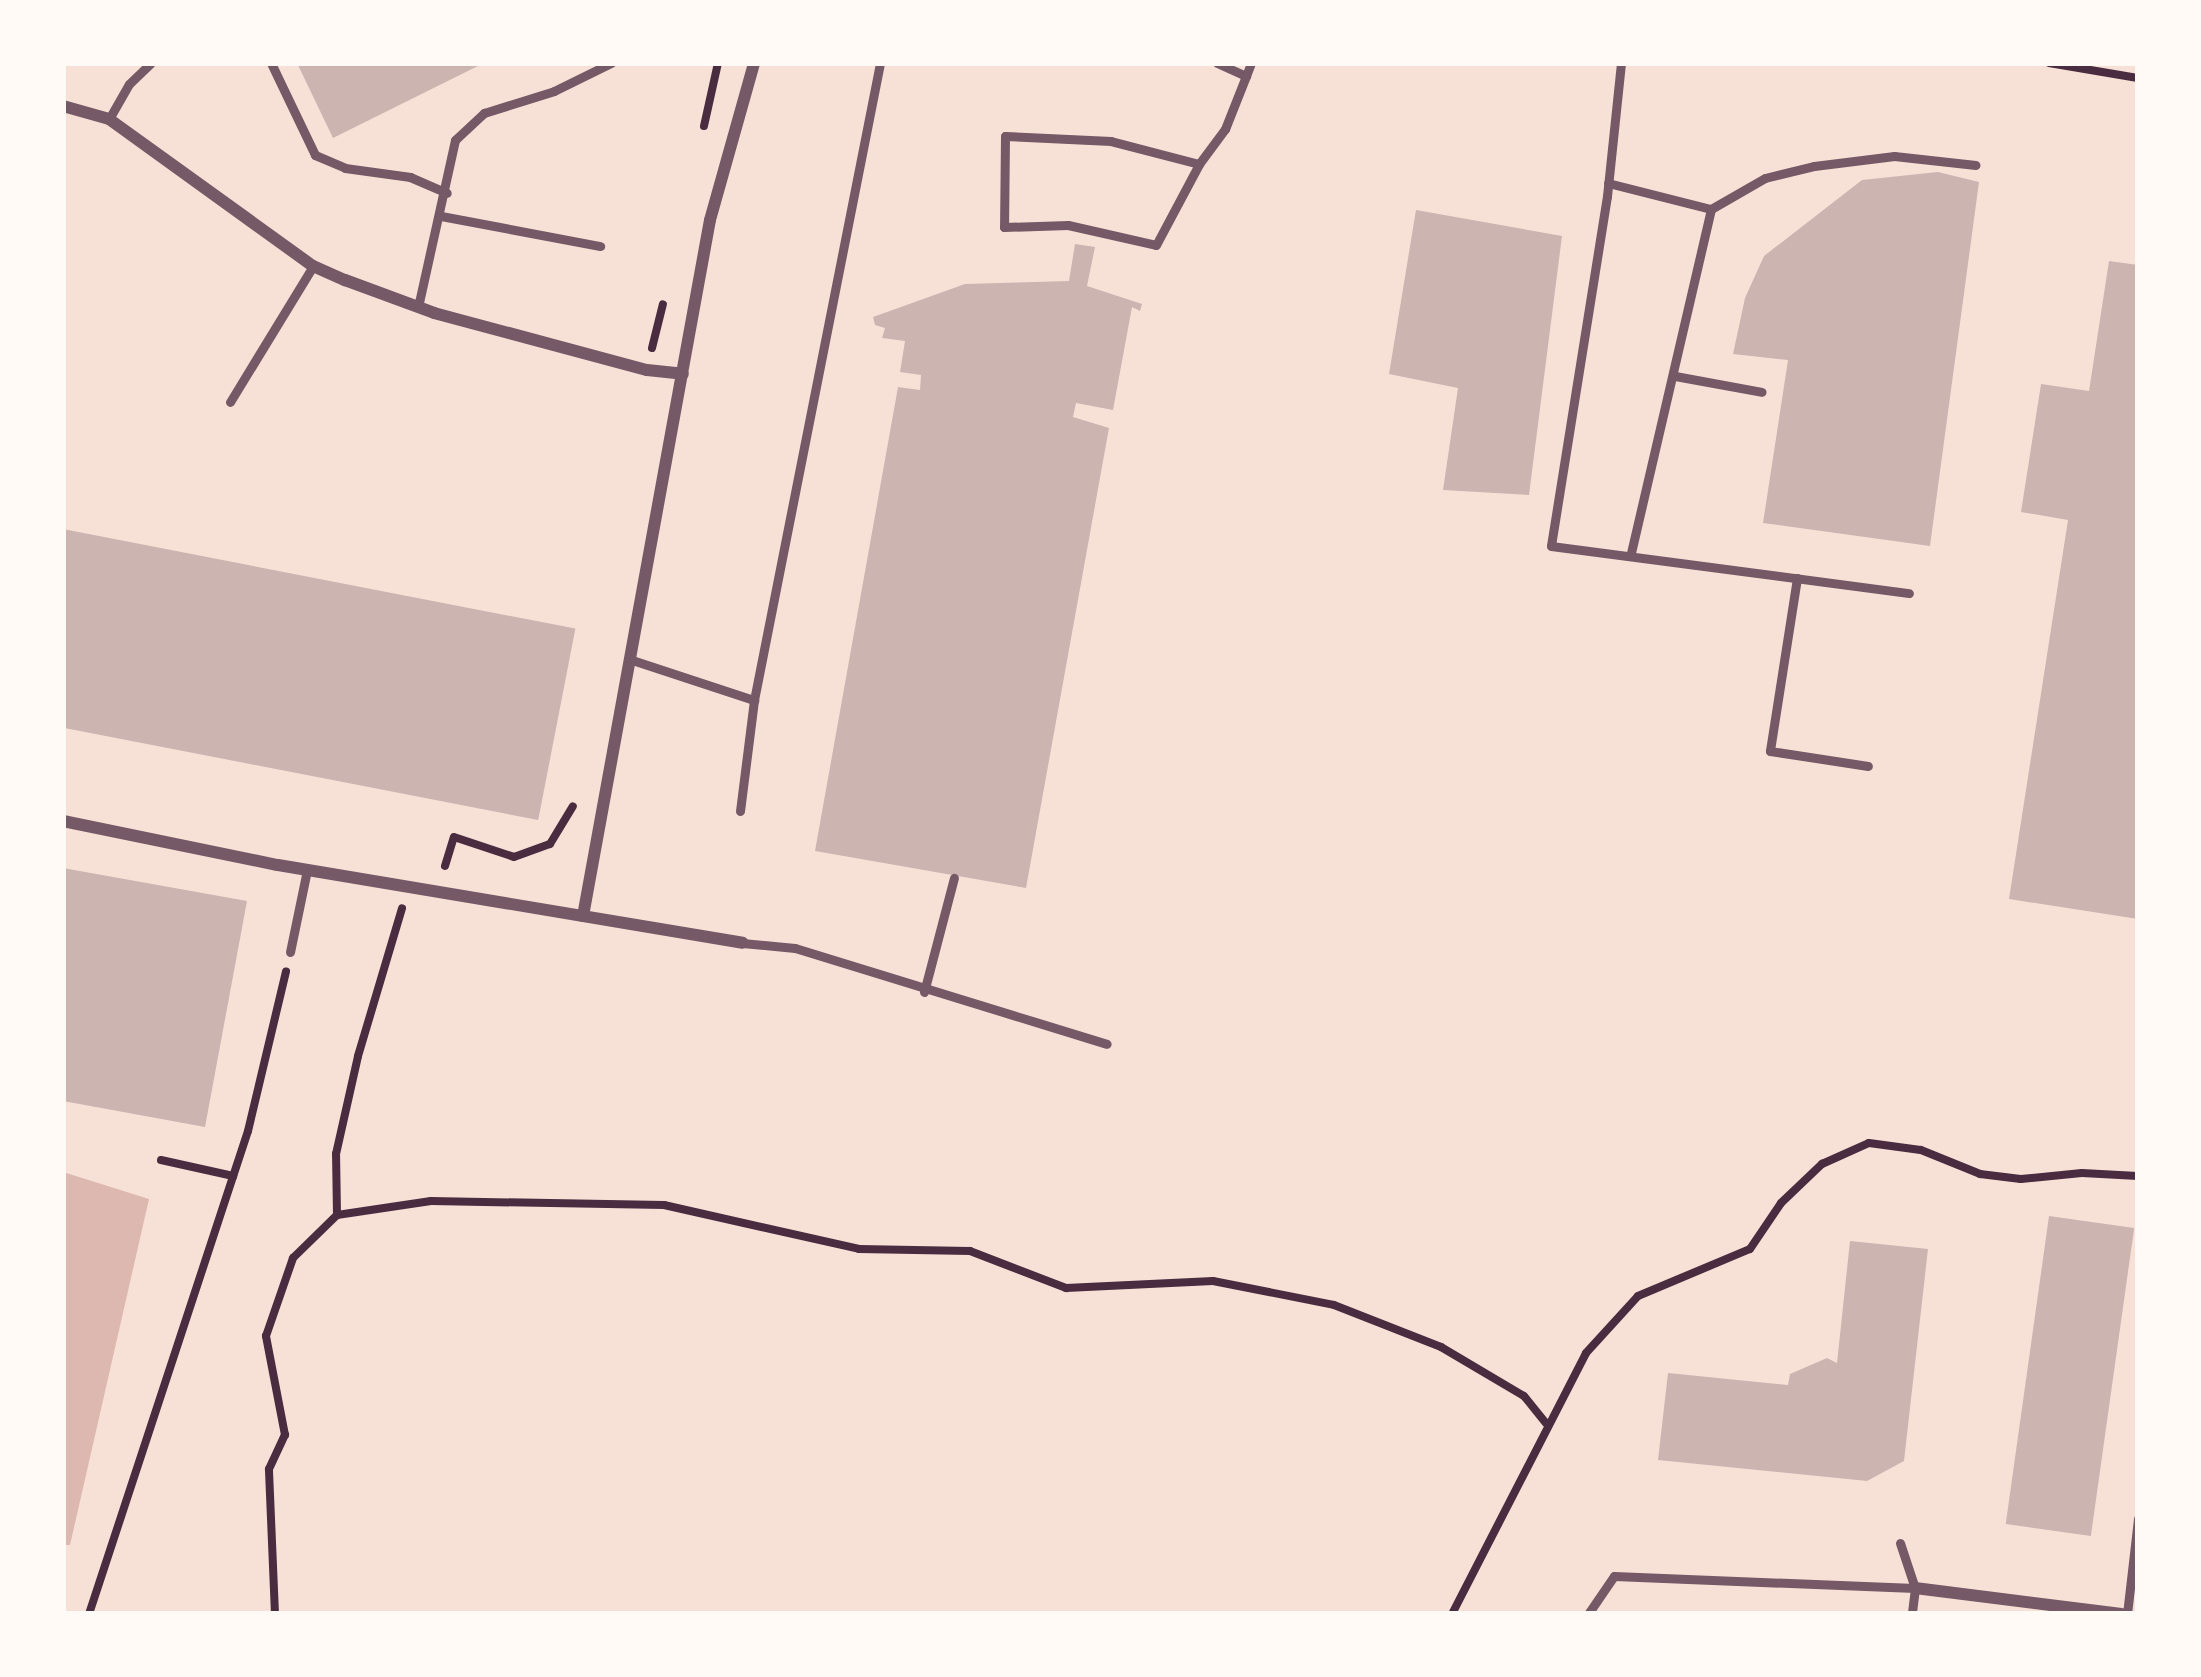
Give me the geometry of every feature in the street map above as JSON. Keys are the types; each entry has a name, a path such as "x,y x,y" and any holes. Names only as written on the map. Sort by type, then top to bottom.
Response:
{"street":[{"path":"583,916 710,220 754,63"},
{"path":"63,106 109,119 313,266 418,308 647,370 683,374"},
{"path":"63,821 308,870 742,943"},
{"path":"1915,1588 2124,1614"}],"lane":[{"path":"109,119 129,85 151,63"},
{"path":"271,63 314,155 345,168 410,177 447,193"},
{"path":"418,308 447,193 454,140 484,113 554,91 611,63"},
{"path":"740,812 754,700 880,63"},
{"path":"1216,63 1246,76"},
{"path":"1198,164 1112,141 1006,136 1004,226 1068,225 1156,245 1198,164 1225,130 1251,63"},
{"path":"1621,63 1608,183 1551,546 1910,593"},
{"path":"1608,183 1711,209 1765,178 1814,166 1894,156 1976,165"},
{"path":"1630,556 1711,209"},
{"path":"441,217 600,246"},
{"path":"230,402 313,266"},
{"path":"1675,376 1762,392"},
{"path":"1797,578 1770,751 1868,766"},
{"path":"629,658 754,700"},
{"path":"290,952 308,870"},
{"path":"924,992 954,878"},
{"path":"742,943 795,948 924,992 1107,1044"},
{"path":"2124,1614 2138,1519"},
{"path":"1900,1543 1915,1588 1912,1614"},
{"path":"1588,1614 1614,1576 1915,1588"}],"path":[{"path":"702,132 718,63"},
{"path":"2049,63 2138,78"},
{"path":"647,370 665,292"},
{"path":"454,837 514,857 550,844 572,807 577,784"},
{"path":"337,1215 336,1154 406,886"},
{"path":"89,1614 232,1176 290,952"},
{"path":"1453,1614 1546,1423 1586,1353 1638,1296 1750,1249 1781,1203 1822,1164 1869,1143 1921,1150 1980,1174 2020,1179 2082,1173 2138,1176"},
{"path":"161,1160 232,1176"},
{"path":"275,1614 269,1469 285,1435 266,1336 293,1258 337,1215 431,1201 664,1205 859,1249 970,1251 1066,1288 1214,1281 1334,1305 1441,1348 1524,1396 1546,1423"}],"shaded area":[{"path":"63,1172 149,1199 70,1545 63,1545"}],"building":[{"path":"297,63 484,63 333,138"},
{"path":"1938,172 1979,182 1930,546 1763,523 1788,360 1733,354 1745,298 1764,256 1862,180"},
{"path":"1416,210 1562,236 1529,495 1443,490 1458,388 1389,374"},
{"path":"1075,244 1095,247 1087,286 1142,304 1140,311 1132,307 1113,410 1076,403 1073,417 1109,428 1026,888 815,851 898,387 920,390 921,375 900,372 905,341 882,338 885,328 875,325 873,317 965,284 1069,281"},
{"path":"2109,261 2138,265 2138,919 2009,899 2068,520 2021,512 2041,384 2089,391"},
{"path":"63,529 575,629 538,820 63,728"},
{"path":"63,868 247,901 205,1127 63,1101"},
{"path":"2049,1216 2134,1228 2091,1536 2006,1524"},
{"path":"1850,1241 1928,1249 1904,1461 1867,1481 1658,1460 1668,1373 1788,1385 1790,1374 1827,1358 1837,1363"}]}
